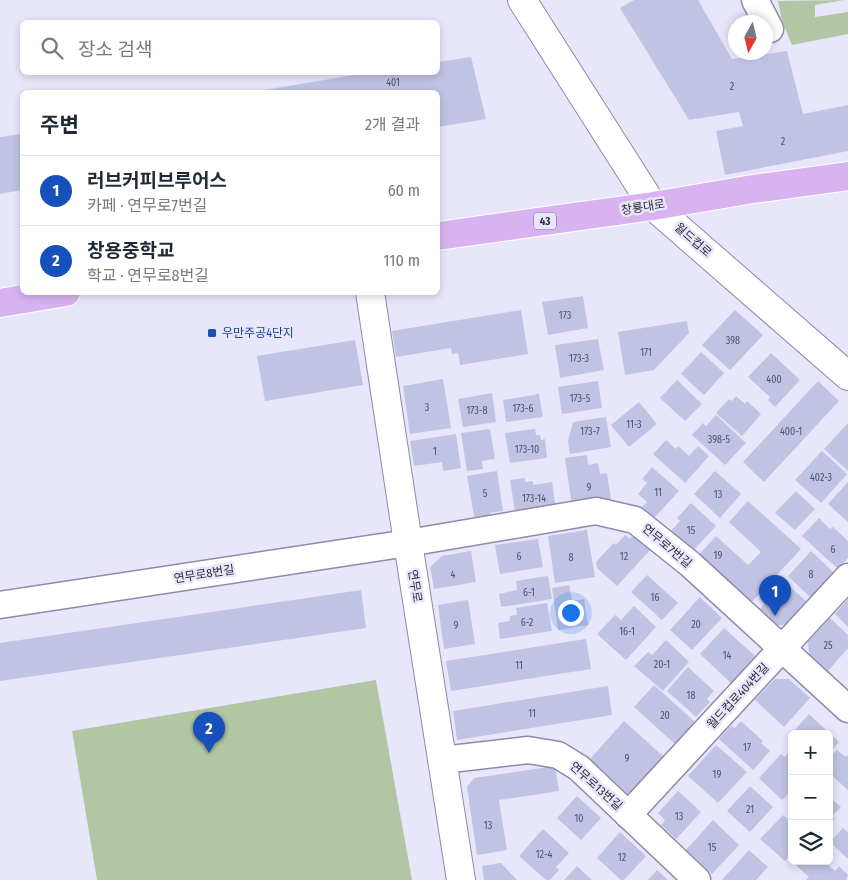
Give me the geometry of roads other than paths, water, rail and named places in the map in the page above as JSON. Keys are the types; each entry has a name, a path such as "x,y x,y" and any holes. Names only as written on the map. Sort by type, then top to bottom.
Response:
{"main road":[{"name":"창룡대로","path":"440,236 848,176"},
{"path":"0,303 48,295"}],"street":[{"name":"월드컵로","path":"522,0 653,206 848,376"},
{"path":"754,0 762,15"},
{"name":"연무로","path":"370,295 462,880"},
{"name":"연무로7번길","path":"408,543 596,510 635,520 690,564 848,709"},
{"name":"연무로8번길","path":"0,605 408,543"},
{"name":"월드컵로404번길","path":"628,815 848,577"},
{"name":"연무로13번길","path":"442,760 528,750 558,754 579,768 696,880"}],"place":[{"name":"우만주공4단지","path":"212,333"},
{"name":"러브커피브루어스","path":"775,616"},
{"name":"창용중학교","path":"209,753"}]}
